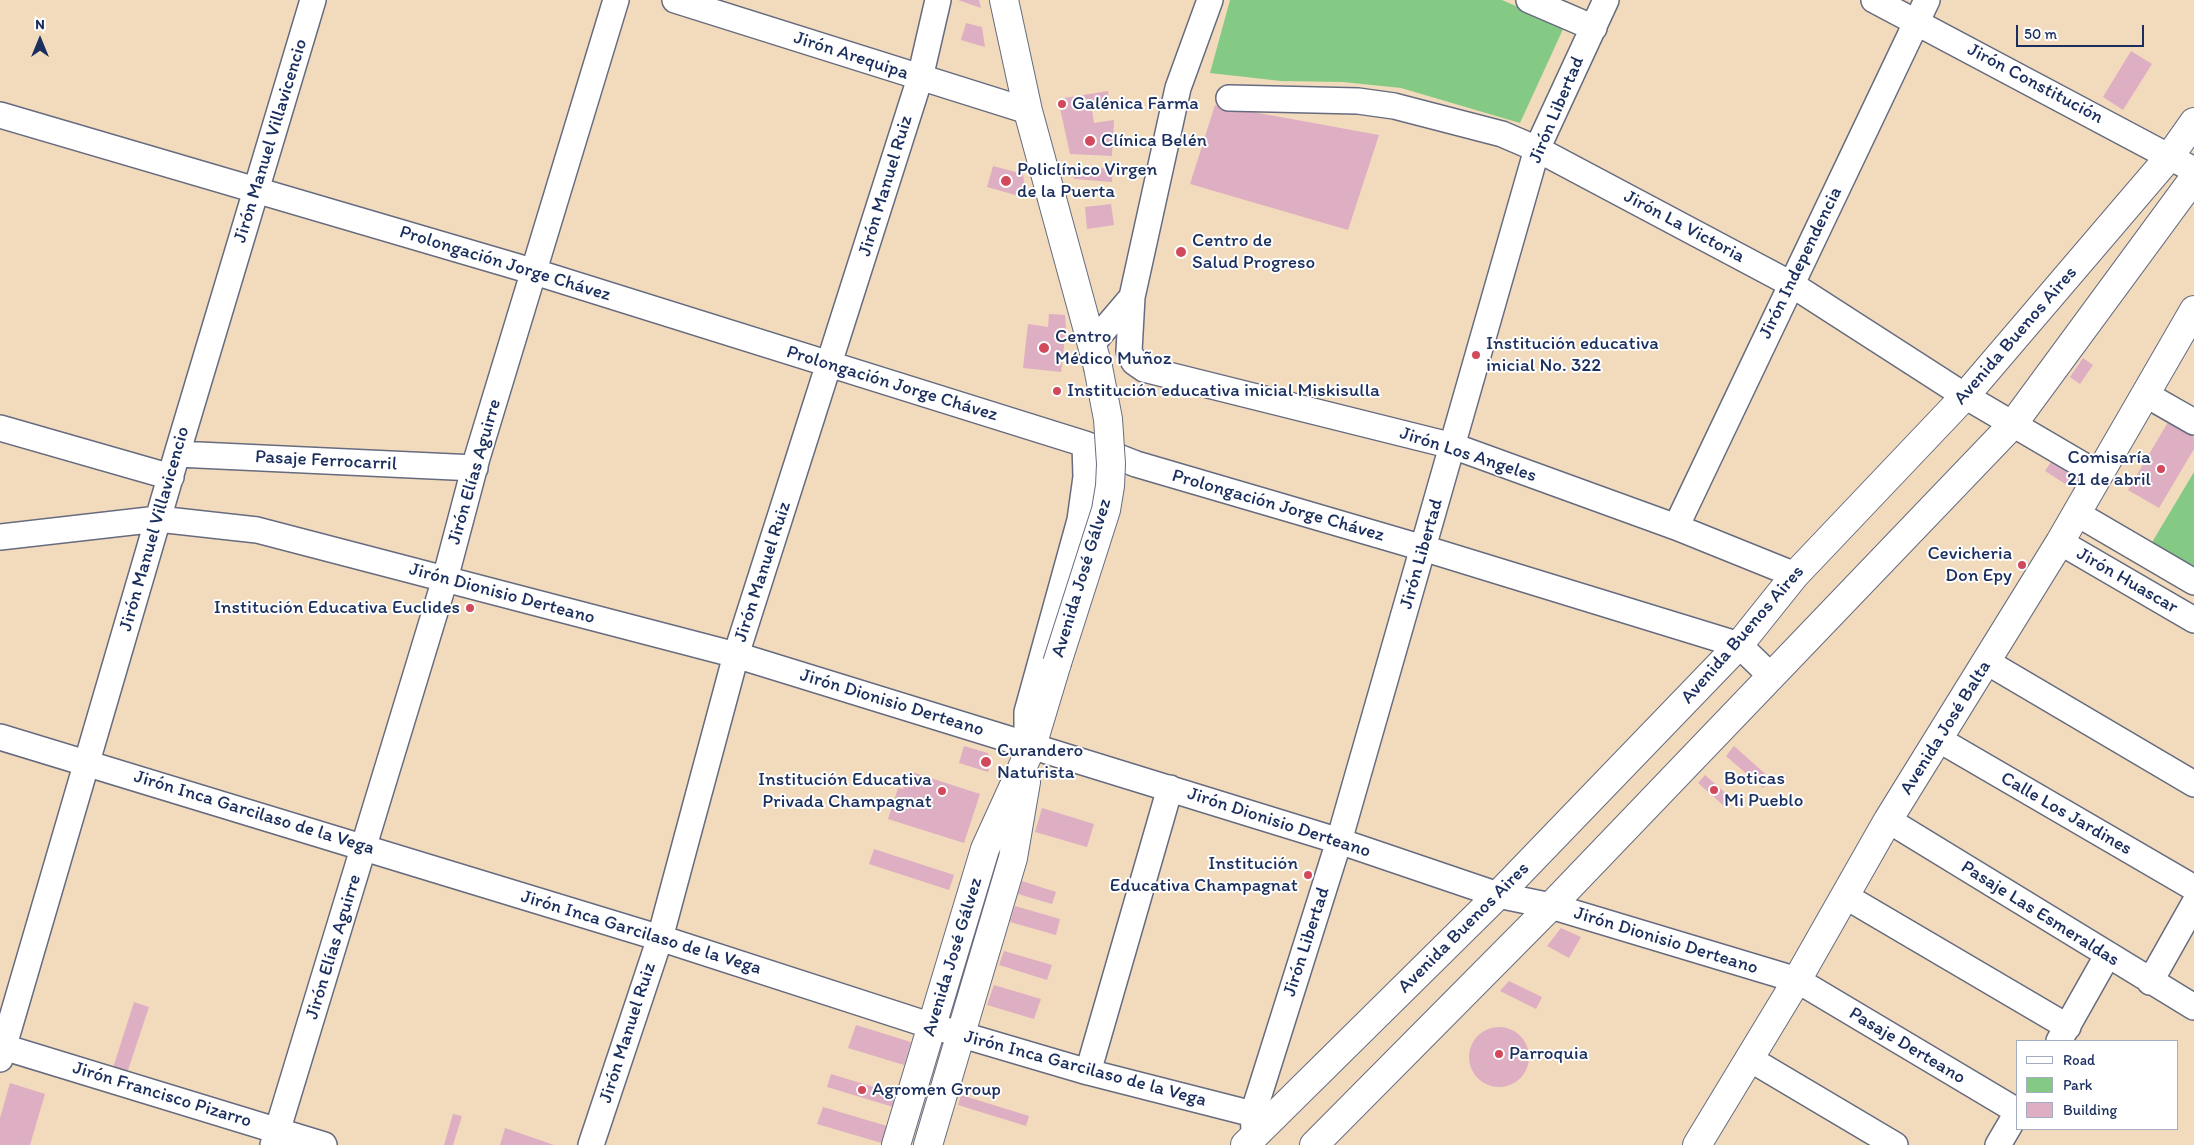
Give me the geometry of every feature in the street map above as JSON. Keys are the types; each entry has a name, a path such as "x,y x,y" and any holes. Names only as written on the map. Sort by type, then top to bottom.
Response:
{"main road":[{"name":"Avenida José Gálvez","path":"928,1145 1013,858 1033,743 1106,510 1110,486 1111,464 1108,419 1095,356 1028,111 1004,0"},
{"name":"Avenida Buenos Aires","path":"1252,1135 1498,895 1739,645 1795,576 1965,396 2170,156 2194,122"},
{"path":"1314,1145 1550,906 2013,424 2194,178"},
{"name":"Avenida José Balta","path":"1697,1145 1797,980 1888,820 2060,542 2145,394 2192,318"},
{"name":"Avenida José Gálvez","path":"896,1145 985,849 1033,743"}],"street":[{"name":"Jirón Manuel Villavicencio","path":"1,1051 313,0"},
{"name":"Jirón Elías Aguirre","path":"275,1138 445,579 475,468 616,0"},
{"name":"Jirón Arequipa","path":"675,0 1028,111"},
{"name":"Jirón Manuel Ruiz","path":"591,1145 660,938 736,655 920,78 938,0"},
{"path":"1095,356 1132,297 1178,88 1210,0"},
{"path":"1529,0 1594,28"},
{"name":"Jirón Libertad","path":"1252,1135 1339,841 1537,149 1606,0"},
{"name":"Jirón Constitución","path":"1874,0 1922,11 2194,170"},
{"name":"Jirón Independencia","path":"1676,527 1922,11"},
{"name":"Jirón La Victoria","path":"1229,98 1358,101 1394,106 1502,134 1537,149 1791,284 1965,396 2098,474"},
{"name":"Prolongación Jorge Chávez","path":"0,115 535,272 1086,444 1136,464 1423,548 1739,645 1771,676"},
{"name":"Jirón Los Angeles","path":"1132,297 1129,351 1134,362 1144,369 1453,446 1676,527 1795,576"},
{"path":"2145,394 2194,422"},
{"name":"Pasaje Ferrocarril","path":"0,428 174,466 475,468"},
{"path":"1033,743 1027,727 1027,712 1080,520 1086,477 1086,444"},
{"name":"Jirón Huascar","path":"2076,513 2194,582"},
{"name":"Jirón Dionisio Derteano","path":"0,537 158,519 257,530 736,655 1033,743 1339,841 1498,895 1550,906 1797,980"},
{"name":"Jirón Huascar","path":"2060,542 2194,620"},
{"path":"1987,662 2194,784"},
{"name":"Jirón Inca Garcilaso de la Vega","path":"0,737 660,938 932,1026 1088,1072 1252,1135"},
{"name":"Calle Los Jardines","path":"1938,739 2194,888"},
{"path":"1088,1072 1170,788"},
{"name":"Pasaje Las Esmeraldas","path":"1888,820 2107,956 2194,1007"},
{"path":"1846,896 2064,1034 2107,956"},
{"path":"2150,982 2194,904"},
{"name":"Pasaje Derteano","path":"1797,980 2016,1110"},
{"name":"Jirón Francisco Pizarro","path":"1,1051 275,1138 324,1145"},
{"path":"1750,1059 1895,1145"},
{"path":"1998,1145 2016,1114"}],"green space":[{"path":"1230,0 1502,0 1564,27 1520,123 1401,88 1343,82 1281,81 1210,73"},
{"path":"2194,472 2194,569 2151,544"}],"building":[{"path":"958,0 979,0 981,8"},
{"path":"966,23 982,27 985,47 961,40"},
{"path":"2131,51 2152,64 2123,110 2103,97"},
{"path":"1108,91 1110,107 1092,110 1094,123 1114,120 1112,156 1070,154 1058,99"},
{"path":"1215,105 1379,135 1348,230 1190,184"},
{"path":"1071,165 1113,169 1112,182 1074,179"},
{"name":"Policlínico Virgen de la Puerta","path":"993,166 1023,174 1026,198 987,187"},
{"path":"1111,204 1114,225 1087,229 1085,207"},
{"name":"Centro Médico Muñoz","path":"1049,314 1065,315 1066,329 1061,372 1023,368 1028,324 1048,327"},
{"path":"2083,358 2093,365 2080,384 2070,377"},
{"name":"Comisaría 21 de abril","path":"2168,422 2194,437 2194,449 2159,508 2128,490"},
{"path":"2053,459 2078,475 2070,487 2045,471"},
{"path":"964,746 988,753 991,761 988,772 959,763"},
{"path":"1734,746 1771,779 1763,788 1726,756"},
{"path":"909,771 980,794 964,843 888,819 898,788 903,789"},
{"name":"Boticas Mi Pueblo","path":"1705,775 1730,797 1723,805 1698,783"},
{"path":"1042,808 1094,824 1087,847 1035,832"},
{"path":"874,849 954,875 949,890 869,864"},
{"path":"1022,881 1056,892 1052,904 1018,894"},
{"path":"1015,906 1060,919 1056,935 1010,922"},
{"path":"1561,928 1581,937 1569,958 1547,946"},
{"path":"1004,951 1052,965 1047,980 999,965"},
{"path":"1509,981 1542,997 1536,1009 1500,991"},
{"path":"994,985 1041,999 1034,1019 987,1005"},
{"path":"134,1002 149,1007 127,1073 113,1068"},
{"path":"856,1025 911,1042 904,1065 848,1048"},
{"name":"Parroquia","path":"1493,1027 1505,1027 1516,1032 1524,1040 1529,1051 1527,1069 1516,1082 1505,1087 1493,1087 1482,1082 1474,1074 1469,1063 1469,1051 1474,1040 1482,1032"},
{"name":"Agromen Group","path":"831,1074 897,1094 893,1107 827,1087"},
{"path":"10,1083 45,1094 30,1145 0,1145 0,1118"},
{"path":"961,1095 1029,1116 1026,1126 958,1105"},
{"path":"823,1107 887,1126 882,1143 817,1124"},
{"path":"453,1114 462,1116 453,1145 444,1145"},
{"path":"505,1128 554,1145 500,1145"}],"place":[{"name":"Galénica Farma","path":"1062,104"},
{"name":"Clínica Belén","path":"1090,141"},
{"name":"Policlínico Virgen de la Puerta","path":"1006,181"},
{"name":"Centro de Salud Progreso","path":"1181,252"},
{"name":"Centro Médico Muñoz","path":"1044,348"},
{"name":"Institución educativa inicial No. 322","path":"1476,355"},
{"name":"Institución educativa inicial Miskisulla","path":"1057,391"},
{"name":"Comisaría 21 de abril","path":"2161,469"},
{"name":"Cevicheria Don Epy","path":"2022,565"},
{"name":"Institución Educativa Euclides","path":"470,608"},
{"name":"Curandero Naturista","path":"986,762"},
{"name":"Boticas Mi Pueblo","path":"1714,790"},
{"name":"Institución Educativa Privada Champagnat","path":"942,791"},
{"name":"Institución Educativa Champagnat","path":"1308,875"},
{"name":"Parroquia","path":"1499,1054"},
{"name":"Agromen Group","path":"862,1090"}]}
